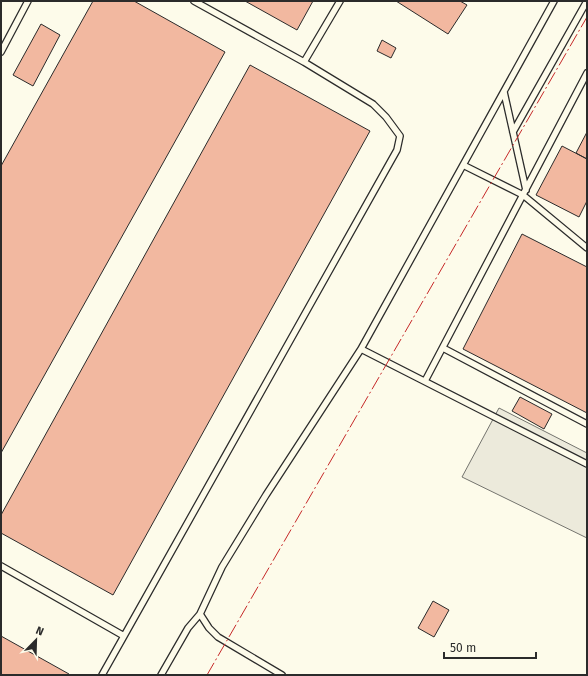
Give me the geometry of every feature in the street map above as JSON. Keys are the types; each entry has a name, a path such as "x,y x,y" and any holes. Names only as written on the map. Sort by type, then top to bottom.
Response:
{"lane":[{"path":"1,52 28,1"},
{"path":"102,675 397,150 400,136 386,117 373,104 304,62 194,1"},
{"path":"304,62 340,1"},
{"path":"161,675 188,628 200,614 226,561 266,495 361,349 554,1"},
{"path":"513,132 587,1"},
{"path":"425,381 587,73"},
{"path":"504,92 526,190"},
{"path":"463,165 523,195 587,248"},
{"path":"443,348 587,424"},
{"path":"361,349 587,464"},
{"path":"1,566 124,636"},
{"path":"200,614 209,628 218,637 282,675"}],"shaded area":[{"path":"499,408 587,453 587,538 462,477"}],"building":[{"path":"93,1 134,1 225,52 1,453 1,166"},
{"path":"245,1 313,1 297,30"},
{"path":"396,1 460,1 467,5 448,34"},
{"path":"41,24 60,35 33,86 13,75"},
{"path":"382,40 396,48 391,58 377,51"},
{"path":"250,65 370,131 113,595 1,533 1,515"},
{"path":"587,132 587,159 576,153"},
{"path":"562,146 587,159 587,201 579,217 536,195"},
{"path":"522,234 587,267 587,413 463,349"},
{"path":"520,397 552,414 544,429 512,411"},
{"path":"433,601 449,610 434,637 418,628"},
{"path":"1,636 69,674 69,675 1,675"}],"power":[{"path":"207,675 587,17"}]}
